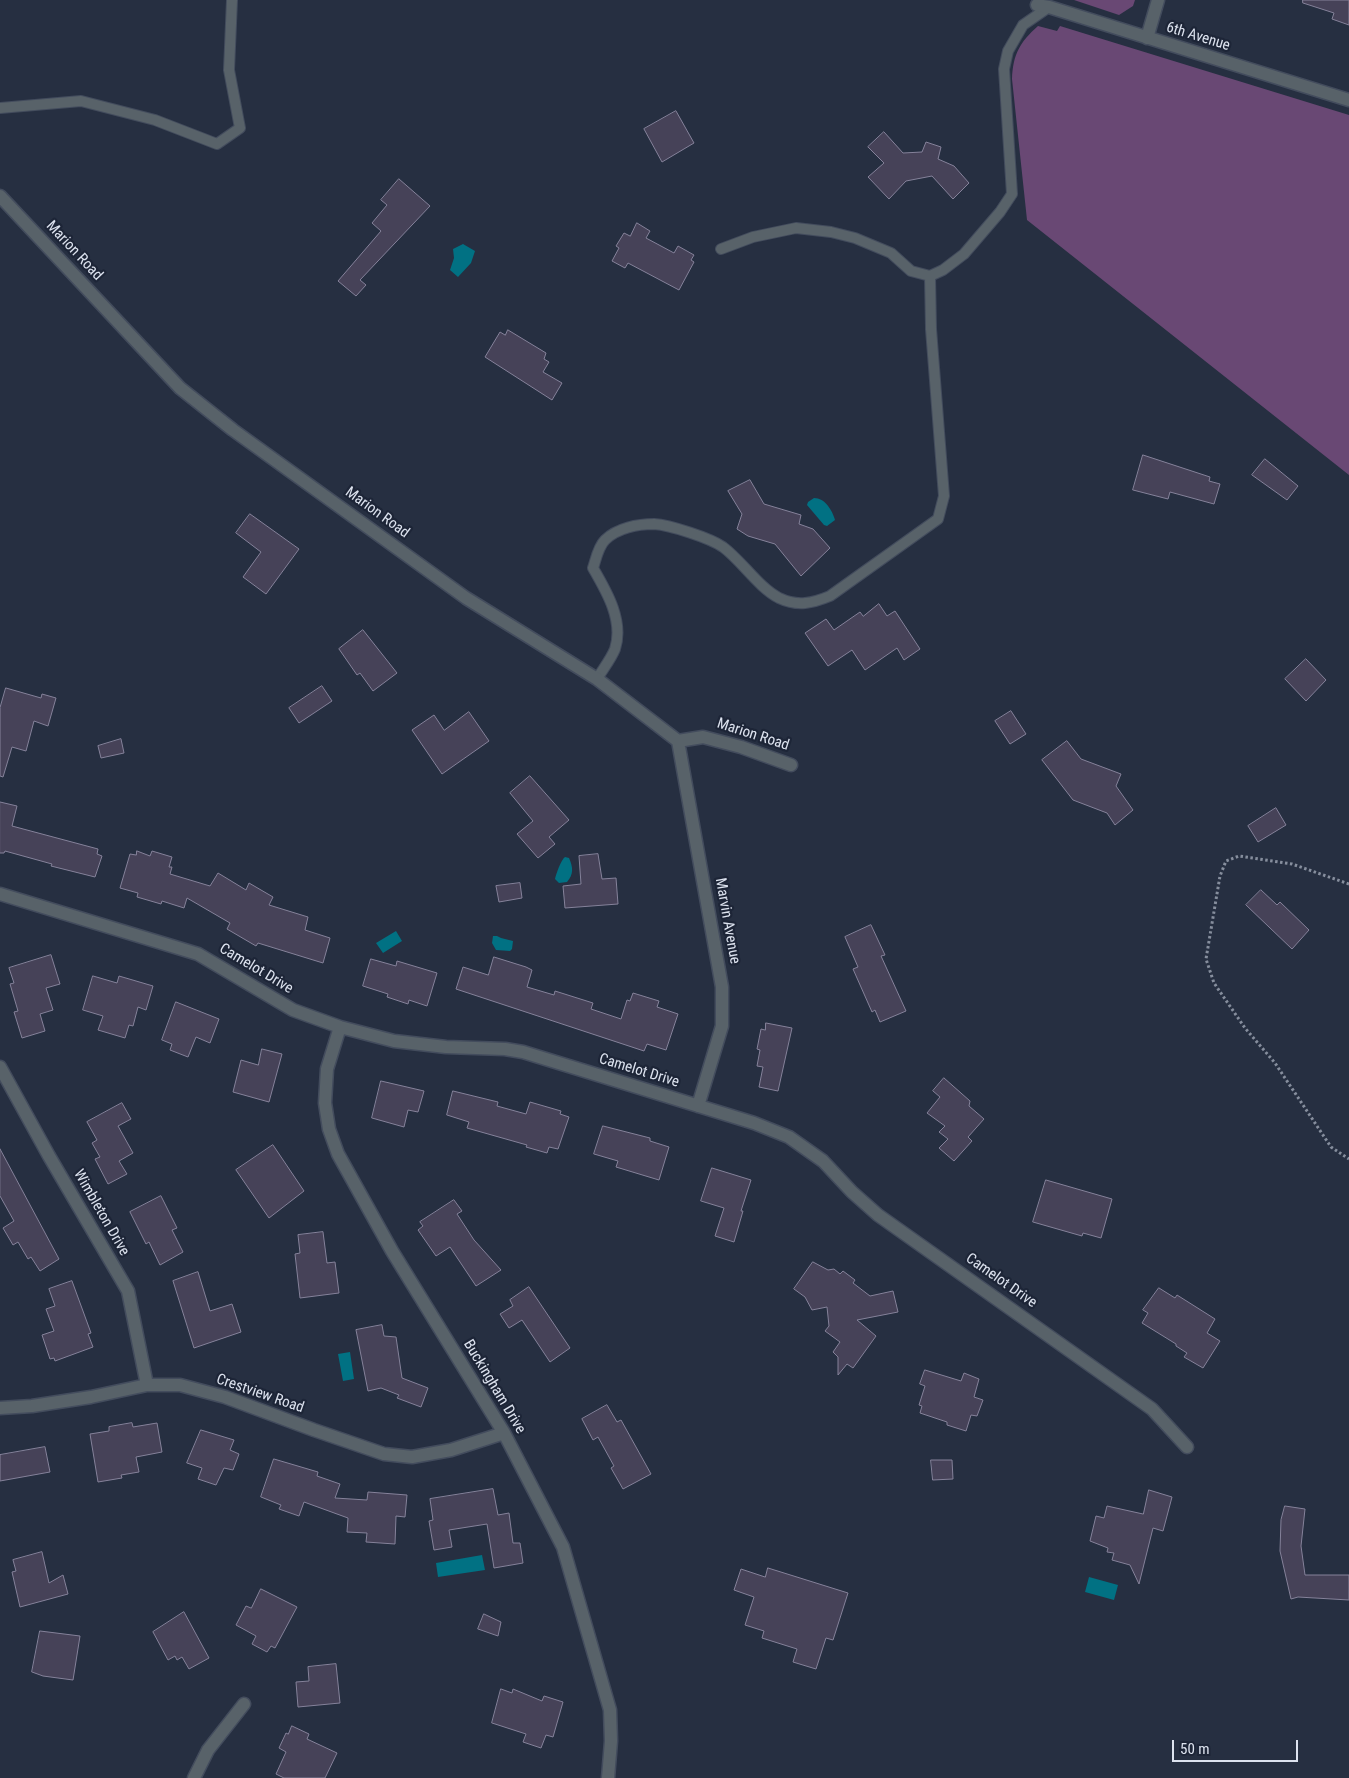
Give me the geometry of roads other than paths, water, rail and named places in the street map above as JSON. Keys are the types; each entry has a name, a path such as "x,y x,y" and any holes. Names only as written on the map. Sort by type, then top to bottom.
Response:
{"street":[{"path":"1147,38 1158,0"},
{"name":"6th Avenue","path":"1043,6 1349,100"},
{"name":"Marion Road","path":"0,196 180,388 233,430 466,598 597,679 678,741 703,737 741,746 791,765"},
{"name":"Marvin Avenue","path":"678,741 722,987 722,1026 698,1106"},
{"name":"Camelot Drive","path":"0,894 198,954 293,1010 340,1027 394,1041 446,1047 505,1049 523,1052 754,1123 789,1137 823,1161 852,1192 878,1214 1152,1409 1187,1447"},
{"name":"Buckingham Drive","path":"340,1027 327,1069 325,1104 329,1129 338,1154 392,1251 504,1433 563,1547 610,1710 612,1741 608,1778"},
{"name":"Wimbleton Drive","path":"0,1067 49,1156 128,1291 146,1385"},
{"name":"Crestview Road","path":"0,1408 32,1406 91,1397 146,1385 180,1385 225,1397 384,1454 412,1457 451,1450 504,1433"},
{"path":"194,1778 208,1750 244,1704"}],"lane":[{"path":"0,108 81,101 155,120 217,144 240,128 229,70 232,0"},
{"path":"721,249 754,237 796,228 830,232 855,238 891,254 911,271 930,276 943,270 964,254 1000,212 1012,194 1004,69 1008,50 1024,25 1043,6"},
{"path":"597,679 614,650 618,632 616,616 594,568 597,554 604,540 626,528 656,524 697,535 722,547 752,576 779,598 799,604 812,603 830,596 938,519 944,496 931,330 930,276"}],"water":[{"path":"463,244 475,251 471,263 458,277 450,270 454,258 453,249"},
{"path":"814,498 825,502 832,512 835,520 827,526 807,505"},
{"path":"565,857 569,858 572,873 567,882 559,883 555,879 560,864"},
{"path":"396,931 402,941 383,953 376,943"},
{"path":"493,936 513,941 512,949 510,951 496,950 492,943"},
{"path":"350,1352 354,1379 343,1381 338,1354"},
{"path":"482,1555 485,1570 438,1577 436,1563"},
{"path":"1089,1577 1118,1585 1114,1600 1085,1592"}]}
